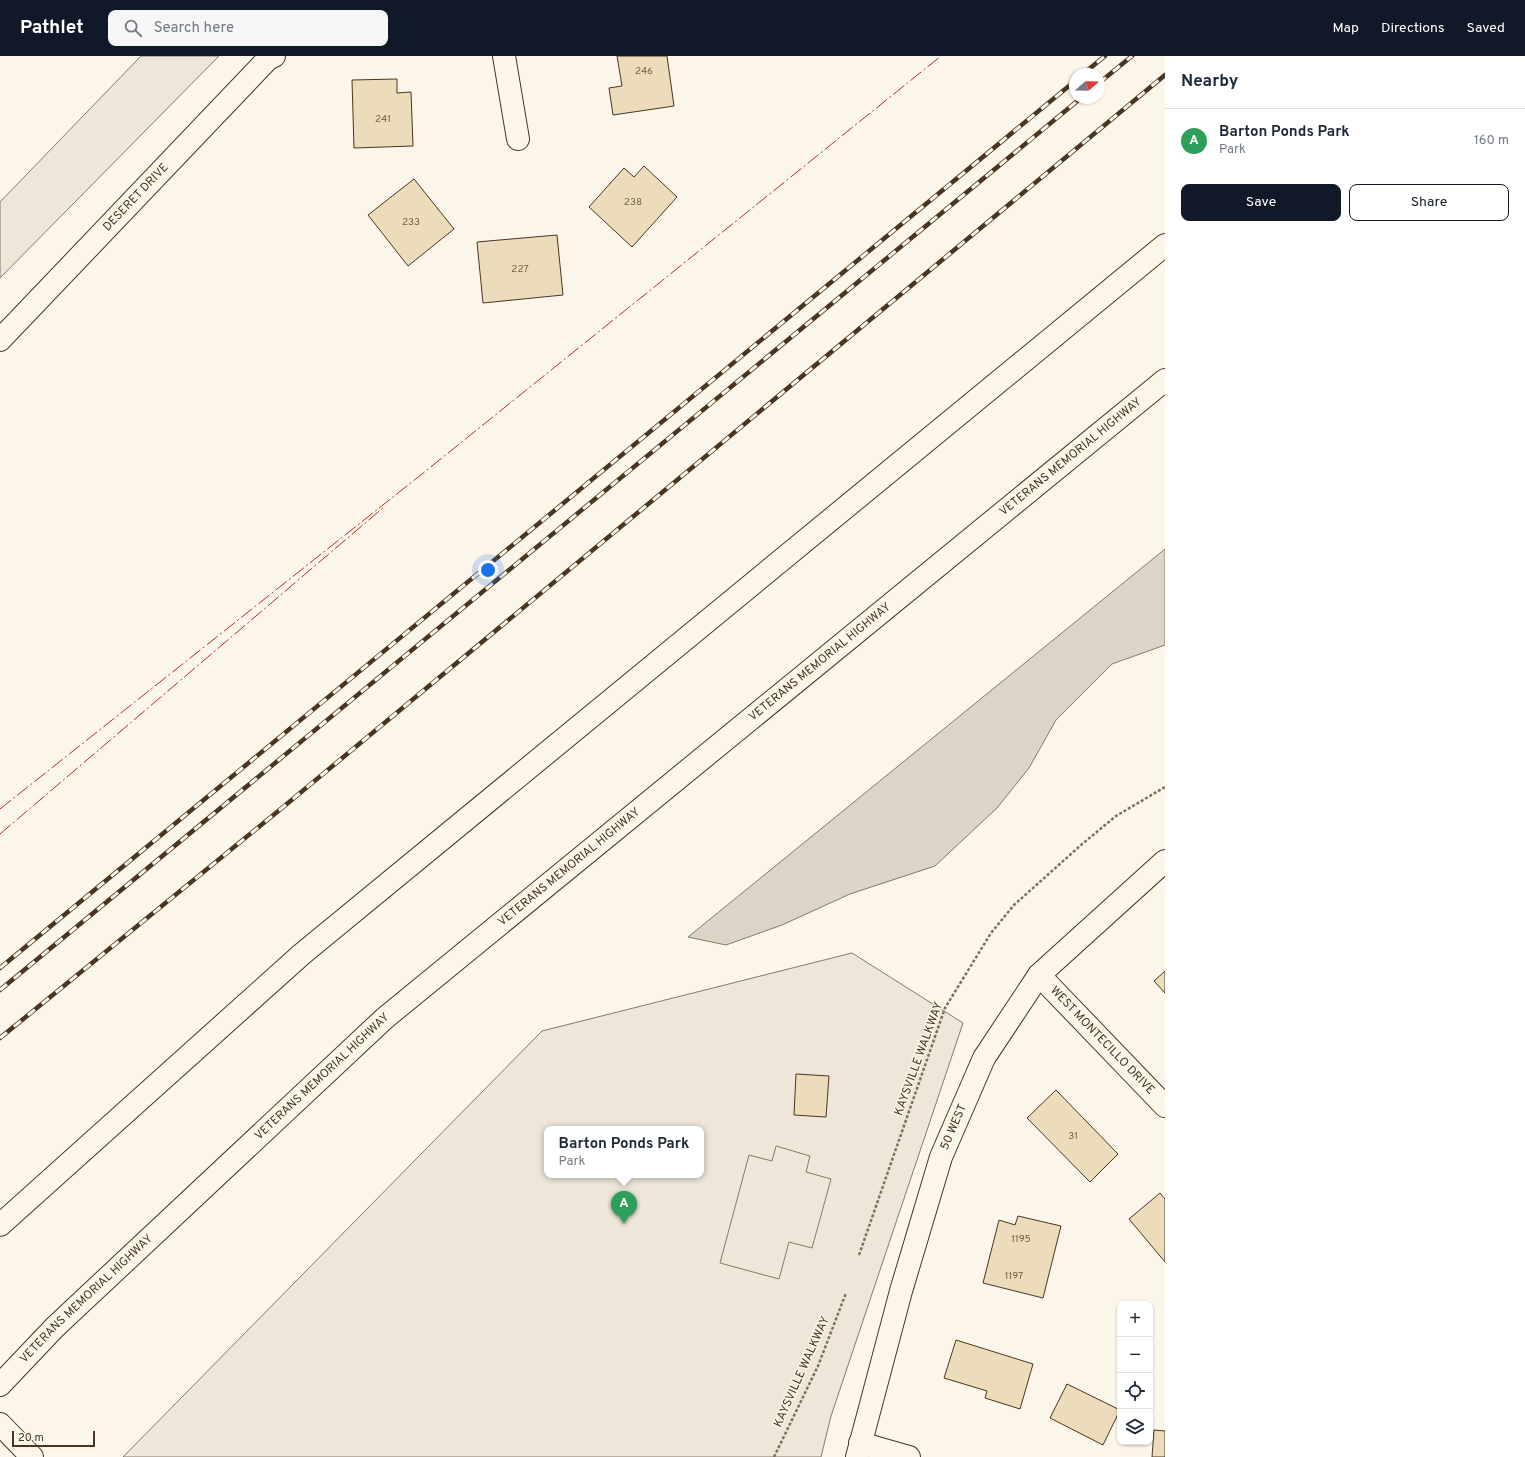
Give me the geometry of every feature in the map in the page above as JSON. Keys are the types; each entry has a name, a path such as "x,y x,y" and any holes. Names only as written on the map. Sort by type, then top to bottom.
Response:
{"main road":[{"name":"DESERET DRIVE","path":"0,340 268,59 274,56"},
{"path":"504,56 518,139"},
{"path":"0,1225 302,954 1165,245"},
{"name":"VETERANS MEMORIAL HIGHWAY","path":"0,1385 55,1327 384,1018 1165,380"},
{"name":"50 WEST","path":"859,1450 901,1291 941,1157 984,1058 1039,975 1165,861"},
{"name":"WEST MONTECILLO DRIVE","path":"1039,975 1165,1106"},
{"path":"0,1424 32,1457"},
{"path":"859,1450 909,1457"}],"path":[{"name":"KAYSVILLE WALKWAY","path":"859,1255 945,1008 991,933 1014,905 1081,845 1116,816 1165,787"},
{"name":"KAYSVILLE WALKWAY","path":"774,1457 818,1366 846,1293"}],"shaded area":[{"path":"141,56 219,56 0,278 0,202"},
{"path":"1165,549 1165,645 1112,664 1056,720 1029,768 997,808 935,866 850,894 782,925 726,945 688,937"},
{"path":"852,953 963,1023 831,1416 821,1457 123,1457 542,1031"},
{"path":"776,1146 810,1156 806,1172 831,1179 812,1248 789,1242 779,1279 720,1263 749,1155 772,1161"}],"building":[{"path":"617,56 667,56 674,106 613,115 609,88 622,86"},
{"path":"397,79 397,93 411,92 413,146 354,148 352,80"},
{"path":"644,166 677,197 632,247 589,207 624,168 634,177"},
{"path":"414,179 454,229 408,266 368,215"},
{"path":"557,235 563,295 483,303 477,242"},
{"path":"1165,971 1165,993 1154,981"},
{"path":"796,1074 829,1076 826,1117 794,1115"},
{"path":"1056,1090 1118,1154 1090,1182 1027,1118"},
{"path":"1160,1193 1165,1199 1165,1262 1129,1219"},
{"path":"1018,1216 1061,1226 1043,1298 983,1283 999,1220 1015,1225"},
{"path":"956,1340 1033,1364 1020,1409 985,1398 987,1391 944,1378"},
{"path":"1067,1384 1117,1409 1117,1416 1103,1445 1050,1418"},
{"path":"1154,1430 1165,1431 1165,1457 1152,1457"}],"railway":[{"path":"1090,68 1105,56"},
{"path":"1105,78 1132,56"},
{"path":"0,1038 282,808 1165,75"},
{"path":"0,968 1069,86"},
{"path":"0,990 1074,104"}],"power":[{"path":"0,809 427,470 941,56"},
{"path":"0,834 384,507"}],"place":[{"name":"Barton Ponds Park","path":"624,1224"}]}
